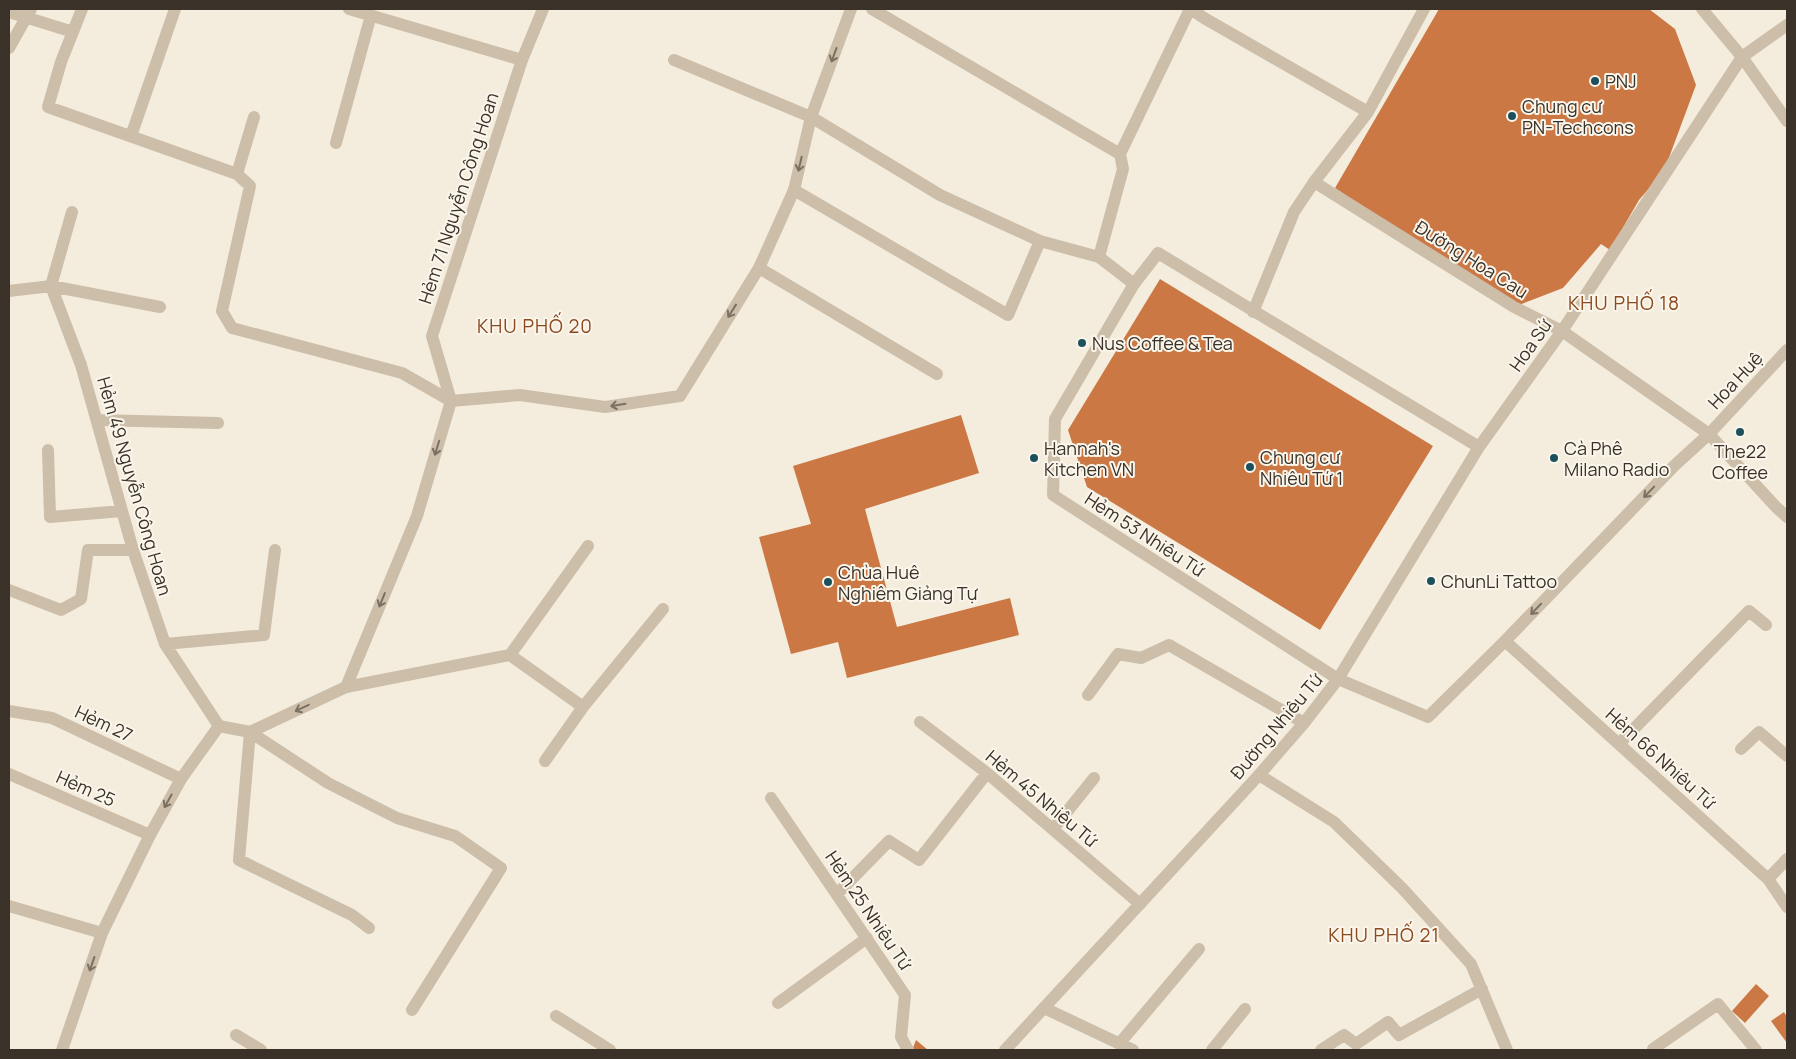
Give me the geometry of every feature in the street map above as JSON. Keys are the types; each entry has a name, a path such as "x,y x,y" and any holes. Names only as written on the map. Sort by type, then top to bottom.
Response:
{"street":[{"path":"82,9 61,62 48,106 237,174 250,186 222,311 232,328 402,373 451,401 520,395 605,407 680,396 759,268 794,190 811,117 851,9"},
{"path":"130,136 175,9"},
{"path":"349,9 522,60"},
{"name":"Hẻm 71 Nguyễn Công Hoan","path":"451,401 432,336 522,60 544,9"},
{"path":"872,9 1120,154"},
{"path":"1100,257 1123,169 1120,154 1190,9 1368,112"},
{"path":"1253,312 1294,212 1314,182 1368,112 1424,9"},
{"path":"1702,9 1742,57 1787,121"},
{"path":"9,12 29,13 72,32"},
{"path":"9,48 29,13"},
{"path":"336,143 371,15"},
{"name":"Hoa Sứ","path":"1338,679 1479,447 1562,331 1742,57 1787,25"},
{"path":"674,60 811,117 940,195 1040,240 1100,257 1134,284 1158,253 1479,447"},
{"path":"237,174 254,117"},
{"name":"Đường Hoa Cau","path":"1314,182 1514,307 1562,331 1709,434 1776,508 1787,517"},
{"path":"794,190 1008,315 1040,240"},
{"path":"51,286 72,212"},
{"path":"759,268 936,374"},
{"name":"Hẻm 53 Nhiêu Tứ","path":"1134,284 1055,419 1053,495 1338,679"},
{"path":"9,291 51,286 160,307"},
{"name":"Hẻm 49 Nguyễn Công Hoan","path":"51,286 81,365 133,550 165,644 219,726"},
{"name":"Hoa Huệ","path":"1709,434 1787,350"},
{"path":"346,688 417,516 451,401"},
{"path":"98,420 218,423"},
{"name":"Đường Nhiêu Tứ","path":"1005,1050 1259,775 1304,723 1338,679 1428,717 1505,641 1674,466 1709,434"},
{"path":"48,450 50,517 122,512"},
{"path":"250,732 346,688 510,655 588,546"},
{"path":"9,590 61,610 81,599 88,550 133,550"},
{"path":"165,644 264,635 275,550"},
{"path":"545,761 582,708 663,609"},
{"path":"1618,744 1749,611 1766,626"},
{"name":"Hẻm 66 Nhiêu Tứ","path":"1505,641 1768,878 1787,907"},
{"path":"1088,695 1118,654 1141,658 1169,645 1304,723"},
{"path":"510,655 582,708"},
{"name":"Hẻm 27","path":"9,711 52,718 181,779"},
{"name":"Hẻm 45 Nhiêu Tứ","path":"920,722 987,773 1140,904"},
{"path":"63,1050 102,933 150,835 181,779 219,726 250,732 328,783 397,818 455,836 501,868 412,1010"},
{"path":"250,732 239,860 352,915 368,928"},
{"path":"1742,749 1759,732 1787,756"},
{"path":"837,894 889,841 919,860 987,773"},
{"name":"Hẻm 25","path":"9,774 150,835"},
{"path":"1259,775 1334,822 1402,888 1471,964 1507,1050"},
{"path":"1053,829 1094,778"},
{"name":"Hẻm 25 Nhiêu Tứ","path":"771,798 905,995 901,1036 908,1050"},
{"path":"1768,878 1787,859"},
{"path":"9,906 102,933"},
{"path":"778,1003 867,938"},
{"path":"1119,1044 1199,949"},
{"path":"1321,1050 1344,1035 1356,1044 1388,1022 1399,1035 1482,989"},
{"path":"1653,1049 1718,1004 1756,1050"},
{"path":"1044,1008 1133,1050"},
{"path":"1212,1050 1245,1009"},
{"path":"556,1016 610,1050"},
{"path":"236,1035 260,1050"}],"building":[{"name":"Chung cư PN-Techcons","path":"1439,9 1649,9 1675,29 1696,85 1664,171 1639,200 1610,250 1601,244 1563,288 1514,307 1335,188"},
{"name":"Chung cư Nhiêu Tứ 1","path":"1160,279 1433,446 1320,630 1087,487 1068,430"},
{"path":"961,415 979,473 865,509 897,627 1010,598 1019,635 847,678 838,642 791,654 759,537 811,524 793,466"},
{"path":"1756,984 1769,996 1745,1023 1732,1011"},
{"path":"1784,1012 1787,1017 1787,1043 1771,1021"},
{"path":"916,1040 928,1050 914,1050"}],"place":[{"name":"PNJ","path":"1595,81"},
{"name":"Chung cư PN-Techcons","path":"1512,116"},
{"name":"Nus Coffee & Tea","path":"1082,343"},
{"name":"The22 Coffee","path":"1740,432"},
{"name":"Hannah's Kitchen VN","path":"1034,458"},
{"name":"Cà Phê Milano Radio","path":"1554,458"},
{"name":"Chung cư Nhiêu Tứ 1","path":"1250,467"},
{"name":"ChunLi Tattoo","path":"1431,581"},
{"name":"Chùa Huê Nghiêm Giảng Tự","path":"828,582"}],"district":[{"name":"KHU PHỐ 18","path":"1624,303"},
{"name":"KHU PHỐ 20","path":"535,326"},
{"name":"KHU PHỐ 21","path":"1384,935"}]}
